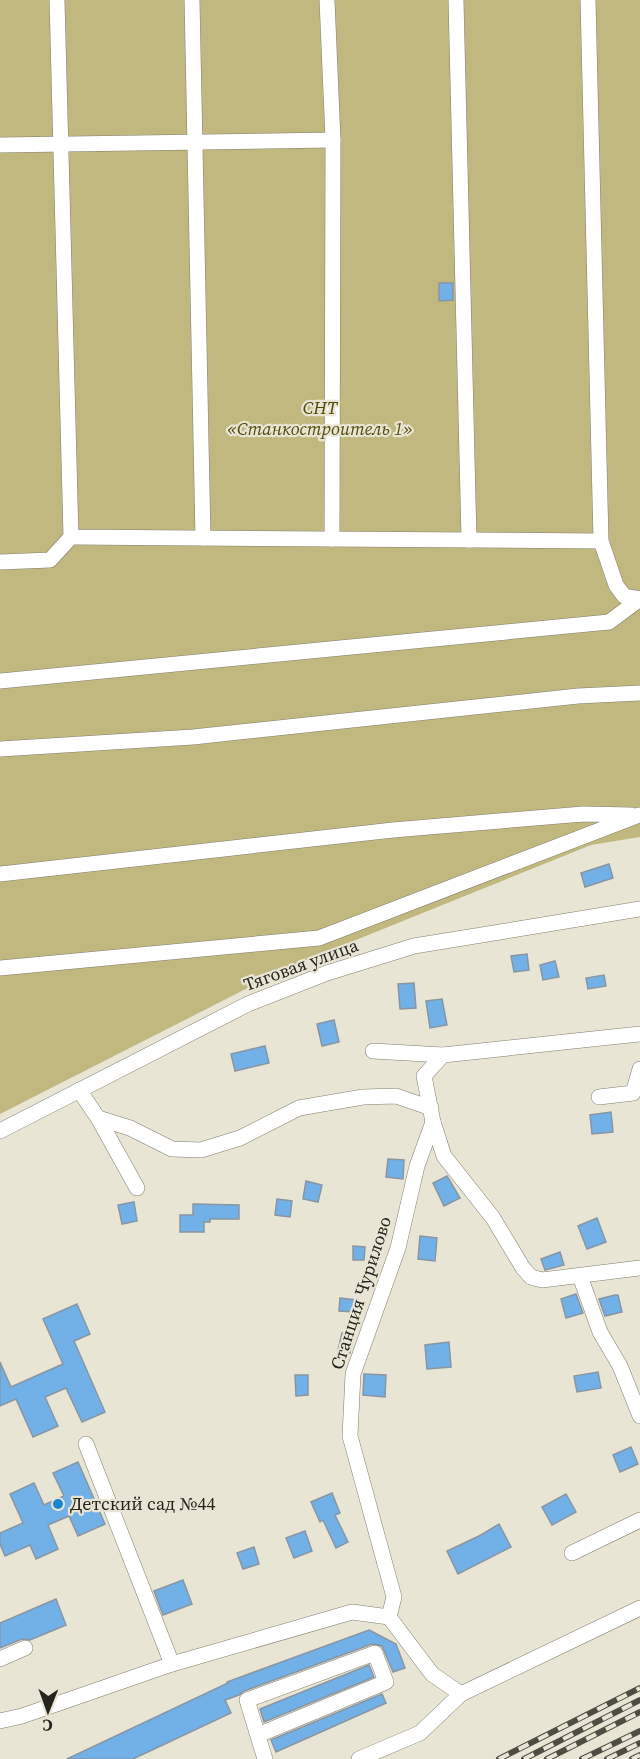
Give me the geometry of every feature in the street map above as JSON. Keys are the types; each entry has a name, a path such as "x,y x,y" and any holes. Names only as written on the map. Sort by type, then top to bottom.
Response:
{"street":[{"path":"0,562 50,560 71,537 57,0"},
{"path":"192,0 203,538"},
{"path":"327,0 333,140 332,539"},
{"path":"456,0 469,540"},
{"path":"588,0 601,541 616,585 624,596 640,599"},
{"path":"0,145 333,140"},
{"path":"71,537 601,541"},
{"path":"0,681 609,622 640,599"},
{"path":"0,749 193,737 578,696 640,693"},
{"path":"0,874 393,830 583,814 640,815"},
{"path":"0,968 319,938 640,815"},
{"name":"Тяговая улица","path":"0,1131 248,1004 327,973 414,946 640,909"},
{"path":"373,1051 443,1055 640,1034"},
{"path":"443,1055 424,1076 444,1156 493,1218 523,1268 531,1277 542,1280 640,1268"},
{"path":"599,1096 633,1093 640,1069"},
{"path":"79,1090 98,1118 137,1188"},
{"path":"98,1118 130,1128 172,1149 201,1150 240,1138 300,1108 363,1097 396,1096 432,1115"},
{"name":"Станция Чурилово","path":"389,1617 394,1597 350,1436 352,1374 398,1248 417,1166 432,1115"},
{"path":"580,1276 600,1332 620,1366 640,1416"},
{"path":"86,1444 172,1665"},
{"path":"572,1554 640,1520"},
{"path":"359,1759 420,1733 461,1694 640,1608"},
{"path":"0,1721 22,1716 172,1665 352,1612 389,1617 432,1674 461,1694"},
{"path":"0,1659 25,1648"},
{"path":"258,1735 386,1682 375,1653 248,1700 258,1735 265,1759"}],"green space":[{"name":"СНТ «Станкостроитель 1»","path":"0,0 640,0 640,837 591,845 289,967 0,1114"}],"building":[{"path":"439,283 453,283 453,300 439,301"},
{"path":"609,864 613,878 585,887 581,873"},
{"path":"527,954 529,970 514,972 511,956"},
{"path":"555,961 559,977 543,980 540,965"},
{"path":"604,975 606,986 588,989 586,978"},
{"path":"414,983 416,1008 400,1009 398,984"},
{"path":"442,999 447,1025 430,1028 426,1001"},
{"path":"334,1020 339,1042 322,1046 317,1024"},
{"path":"265,1046 269,1063 235,1071 231,1054"},
{"path":"611,1112 613,1132 592,1134 590,1115"},
{"path":"388,1159 404,1160 403,1179 386,1177"},
{"path":"447,1176 460,1198 444,1206 433,1183"},
{"path":"306,1181 322,1185 318,1202 303,1199"},
{"path":"277,1199 292,1201 290,1217 275,1215"},
{"path":"134,1202 137,1221 122,1224 118,1205"},
{"path":"193,1204 239,1205 239,1219 210,1219 210,1222 204,1222 204,1232 180,1232 180,1215 193,1215"},
{"path":"597,1218 606,1242 587,1249 578,1226"},
{"path":"420,1236 437,1238 435,1261 418,1259"},
{"path":"353,1246 365,1247 364,1260 353,1260"},
{"path":"560,1252 564,1265 545,1270 541,1259"},
{"path":"576,1294 583,1313 566,1318 561,1299"},
{"path":"618,1295 622,1312 605,1316 599,1299"},
{"path":"340,1298 356,1300 355,1312 339,1311"},
{"path":"77,1304 90,1334 74,1341 105,1412 82,1422 66,1388 45,1397 58,1426 33,1437 16,1399 0,1406 0,1362 11,1387 63,1364 43,1319"},
{"path":"342,1333 353,1335 350,1353 338,1350"},
{"path":"449,1342 451,1367 427,1369 425,1345"},
{"path":"598,1372 601,1388 577,1392 574,1376"},
{"path":"364,1374 386,1375 385,1397 363,1395"},
{"path":"295,1375 308,1375 308,1395 296,1396"},
{"path":"631,1447 638,1464 620,1472 613,1455"},
{"path":"78,1462 105,1524 78,1536 69,1516 48,1525 58,1549 36,1559 30,1545 5,1556 0,1544 0,1533 23,1523 10,1494 34,1483 44,1505 64,1496 53,1473"},
{"path":"332,1493 340,1513 335,1515 348,1542 336,1548 323,1520 320,1522 311,1502"},
{"path":"566,1494 576,1512 552,1525 542,1507"},
{"path":"499,1524 511,1547 458,1574 447,1551"},
{"path":"305,1531 312,1551 294,1558 286,1538"},
{"path":"254,1547 259,1564 243,1569 237,1553"},
{"path":"183,1580 192,1604 163,1615 154,1591"},
{"path":"56,1599 66,1625 30,1640 22,1639 0,1648 0,1623"},
{"path":"369,1630 396,1644 405,1668 393,1672 382,1646 372,1644 225,1700 231,1713 133,1759 67,1759 227,1682"},
{"path":"369,1665 374,1677 264,1722 260,1709"},
{"path":"382,1694 386,1703 276,1752 271,1740"}],"railway":[{"path":"499,1759 640,1688"},
{"path":"524,1759 640,1700"},
{"path":"547,1759 640,1712"},
{"path":"582,1759 640,1731"},
{"path":"607,1759 640,1743"},
{"path":"632,1759 640,1755"}],"place":[{"name":"Детский сад №44","path":"58,1504"}]}
